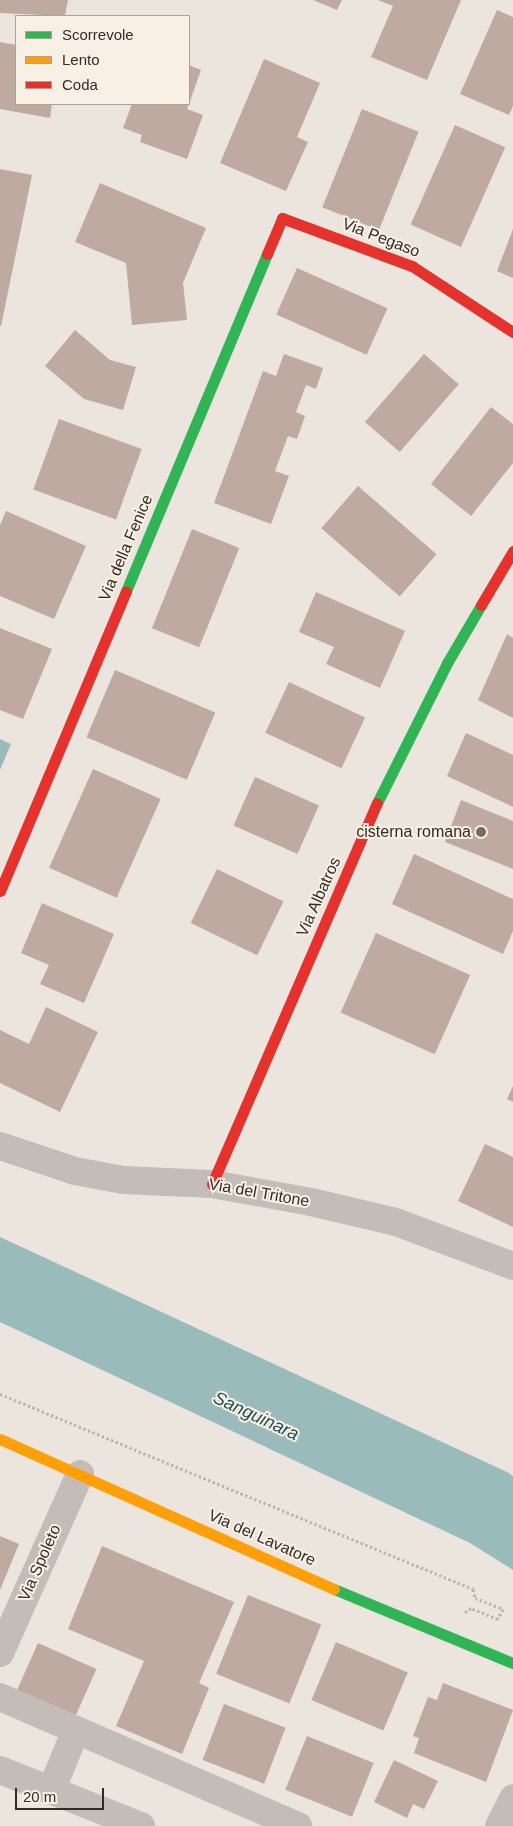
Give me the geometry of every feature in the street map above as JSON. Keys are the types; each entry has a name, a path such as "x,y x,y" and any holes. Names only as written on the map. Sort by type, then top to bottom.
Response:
{"street":[{"name":"Via Pegaso","path":"282,218 412,266 513,332"},
{"name":"Via della Fenice","path":"0,890 282,218"},
{"name":"Via Albatros","path":"212,1184 394,766 447,663 513,551"},
{"name":"Via del Tritone","path":"0,1146 75,1170 123,1180 212,1184 311,1202 396,1222 513,1266"},
{"name":"Via del Lavatore","path":"0,1439 357,1599 513,1663"},
{"name":"Via Spoleto","path":"0,1653 80,1474"},
{"path":"0,1697 298,1826"},
{"path":"52,1791 76,1730"},
{"path":"0,1770 141,1826"},
{"path":"500,1826 513,1798"}],"path":[{"path":"0,1394 473,1589 475,1598 503,1609 498,1619 471,1608 462,1614 451,1638"}],"water":[{"path":"0,739 11,744 0,770"},
{"name":"Sanguinara","path":"0,1237 507,1472 513,1476 513,1570 470,1543 0,1322"}],"building":[{"path":"0,0 68,0 65,15 0,13"},
{"path":"313,0 342,0 337,10"},
{"path":"378,0 461,0 427,80 371,57 393,6"},
{"path":"497,10 513,17 513,106 509,115 460,94"},
{"path":"0,42 15,45 15,105 52,105 50,118 0,109"},
{"path":"264,59 320,83 297,137 308,142 286,191 220,163"},
{"path":"190,65 201,70 190,101"},
{"path":"132,105 189,105 187,109 203,115 187,159 140,142 142,135 123,128"},
{"path":"362,109 419,132 379,230 322,207"},
{"path":"455,125 505,147 461,247 411,225"},
{"path":"0,169 32,175 1,326 0,326"},
{"path":"100,183 206,228 183,283 187,320 132,325 126,263 75,242"},
{"path":"513,229 513,278 497,271"},
{"path":"297,268 387,308 367,355 276,315"},
{"path":"75,330 110,360 136,367 123,410 84,399 45,366"},
{"path":"284,354 323,368 316,389 306,385 296,412 305,416 297,439 288,436 275,471 289,476 271,524 214,503 263,371 276,376"},
{"path":"424,354 459,384 400,452 365,422"},
{"path":"491,407 513,424 513,463 471,516 431,484"},
{"path":"59,419 142,449 116,520 33,489"},
{"path":"358,486 436,554 400,596 321,528"},
{"path":"6,511 86,546 54,619 0,596 0,525"},
{"path":"192,529 239,548 199,647 152,628"},
{"path":"316,592 405,631 380,688 326,664 334,647 299,632"},
{"path":"0,628 52,649 23,719 0,710"},
{"path":"507,634 513,638 513,718 478,700"},
{"path":"115,670 215,713 187,780 86,737"},
{"path":"289,682 365,717 341,768 265,733"},
{"path":"466,733 513,755 513,807 447,776"},
{"path":"93,769 161,799 117,898 49,868"},
{"path":"255,777 319,805 297,854 233,825"},
{"name":"cisterna romana","path":"461,800 513,821 513,869 445,842"},
{"path":"414,854 513,899 513,931 503,954 392,904"},
{"path":"217,869 284,901 257,955 191,923"},
{"path":"42,903 114,934 84,1003 40,984 49,965 21,953"},
{"path":"376,933 470,975 435,1054 341,1012"},
{"path":"46,1007 98,1032 60,1112 0,1083 0,1030 29,1044"},
{"path":"513,1086 513,1102 507,1099"},
{"path":"485,1144 513,1157 513,1227 458,1201"},
{"path":"0,1536 19,1544 0,1590"},
{"path":"102,1546 234,1602 199,1683 209,1688 182,1754 116,1726 144,1661 68,1629"},
{"path":"248,1595 321,1625 289,1703 216,1674"},
{"path":"336,1642 408,1672 383,1730 311,1700"},
{"path":"38,1643 96,1669 75,1718 16,1692"},
{"path":"443,1683 513,1710 486,1782 414,1753 419,1738 413,1736 428,1697 437,1700"},
{"path":"224,1704 286,1728 264,1784 202,1760"},
{"path":"307,1736 374,1763 352,1817 285,1790"},
{"path":"394,1760 438,1781 424,1809 413,1804 407,1818 374,1802"}],"traffic: fast":[{"path":"126,591 267,254"},
{"path":"377,803 447,663 481,605"},
{"path":"334,1589 513,1663"}],"traffic: slow":[{"path":"0,1439 334,1589"}],"traffic: jam":[{"path":"267,254 282,218 412,266 513,332"},
{"path":"481,605 513,551"},
{"path":"0,891 126,591"},
{"path":"212,1184 377,803"}],"place":[{"name":"cisterna romana","path":"481,832"}]}
